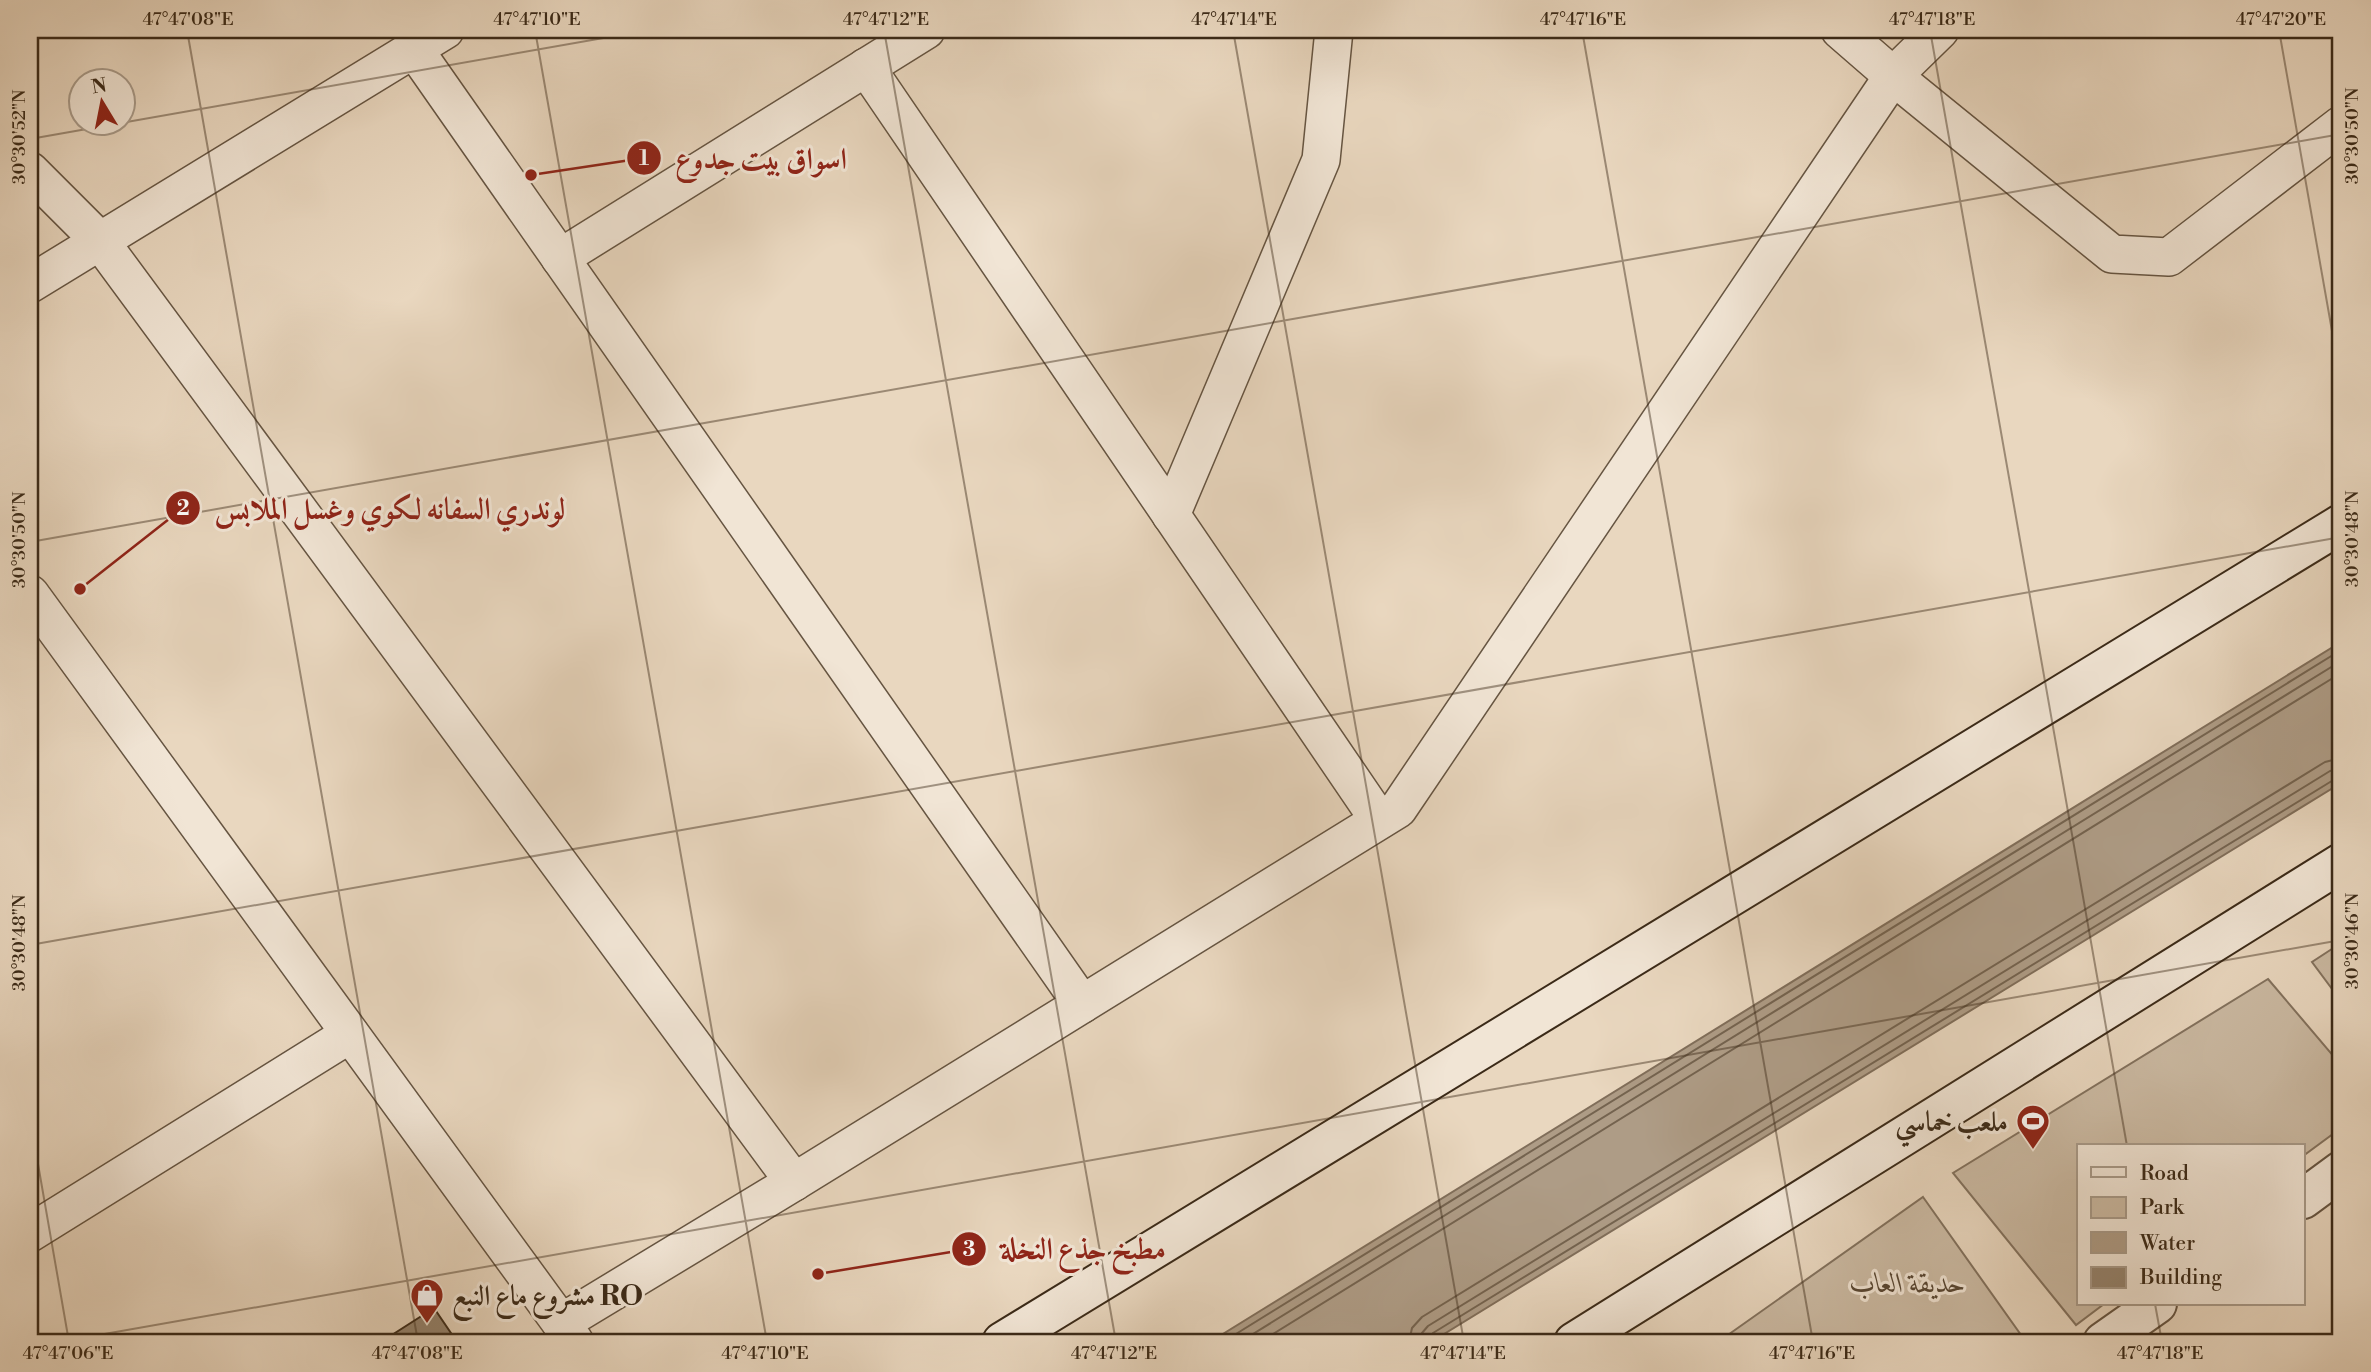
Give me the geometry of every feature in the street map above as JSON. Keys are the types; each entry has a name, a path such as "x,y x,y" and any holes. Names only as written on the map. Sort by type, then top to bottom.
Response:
{"main road":[{"path":"1002,1342 2341,524"},
{"path":"1574,1342 2341,863"},
{"path":"2304,1198 2341,1171"},
{"path":"2103,1342 2154,1306"}],"street":[{"path":"30,284 445,30"},
{"path":"560,258 926,30"},
{"path":"1171,514 1321,160 1335,30"},
{"path":"1840,30 1892,76 2112,254 2169,257 2341,125"},
{"path":"30,594 568,1333 794,1182 1398,809 1892,76 1940,30"},
{"path":"414,49 1082,1004"},
{"path":"866,67 1379,820"},
{"path":"30,171 100,242 794,1182"},
{"path":"30,1233 350,1034"}],"green space":[{"path":"2341,943 2341,1001 2312,962"},
{"name":"ملعب خماسي","path":"2268,979 2341,1065 2341,1128 2304,1155 2304,1144 2077,1144 2077,1306 2101,1306 2076,1325 1953,1173"},
{"name":"حديقة العاب","path":"1923,1197 2026,1342 1718,1342"}],"water":[{"path":"2341,642 2341,783 1431,1342 1210,1342"}],"building":[{"name":"مشروع ماع النبع RO","path":"434,1308 457,1342 381,1342"}],"place":[{"name":"اسواق بيت جدوع","path":"531,175"},
{"name":"لوندري السفانه لكوي وغسل الملابس","path":"80,589"},
{"name":"ملعب خماسي","path":"2033,1151"},
{"name":"مطبخ جذع النخلة","path":"818,1274"},
{"name":"مشروع ماع النبع RO","path":"427,1325"}]}
